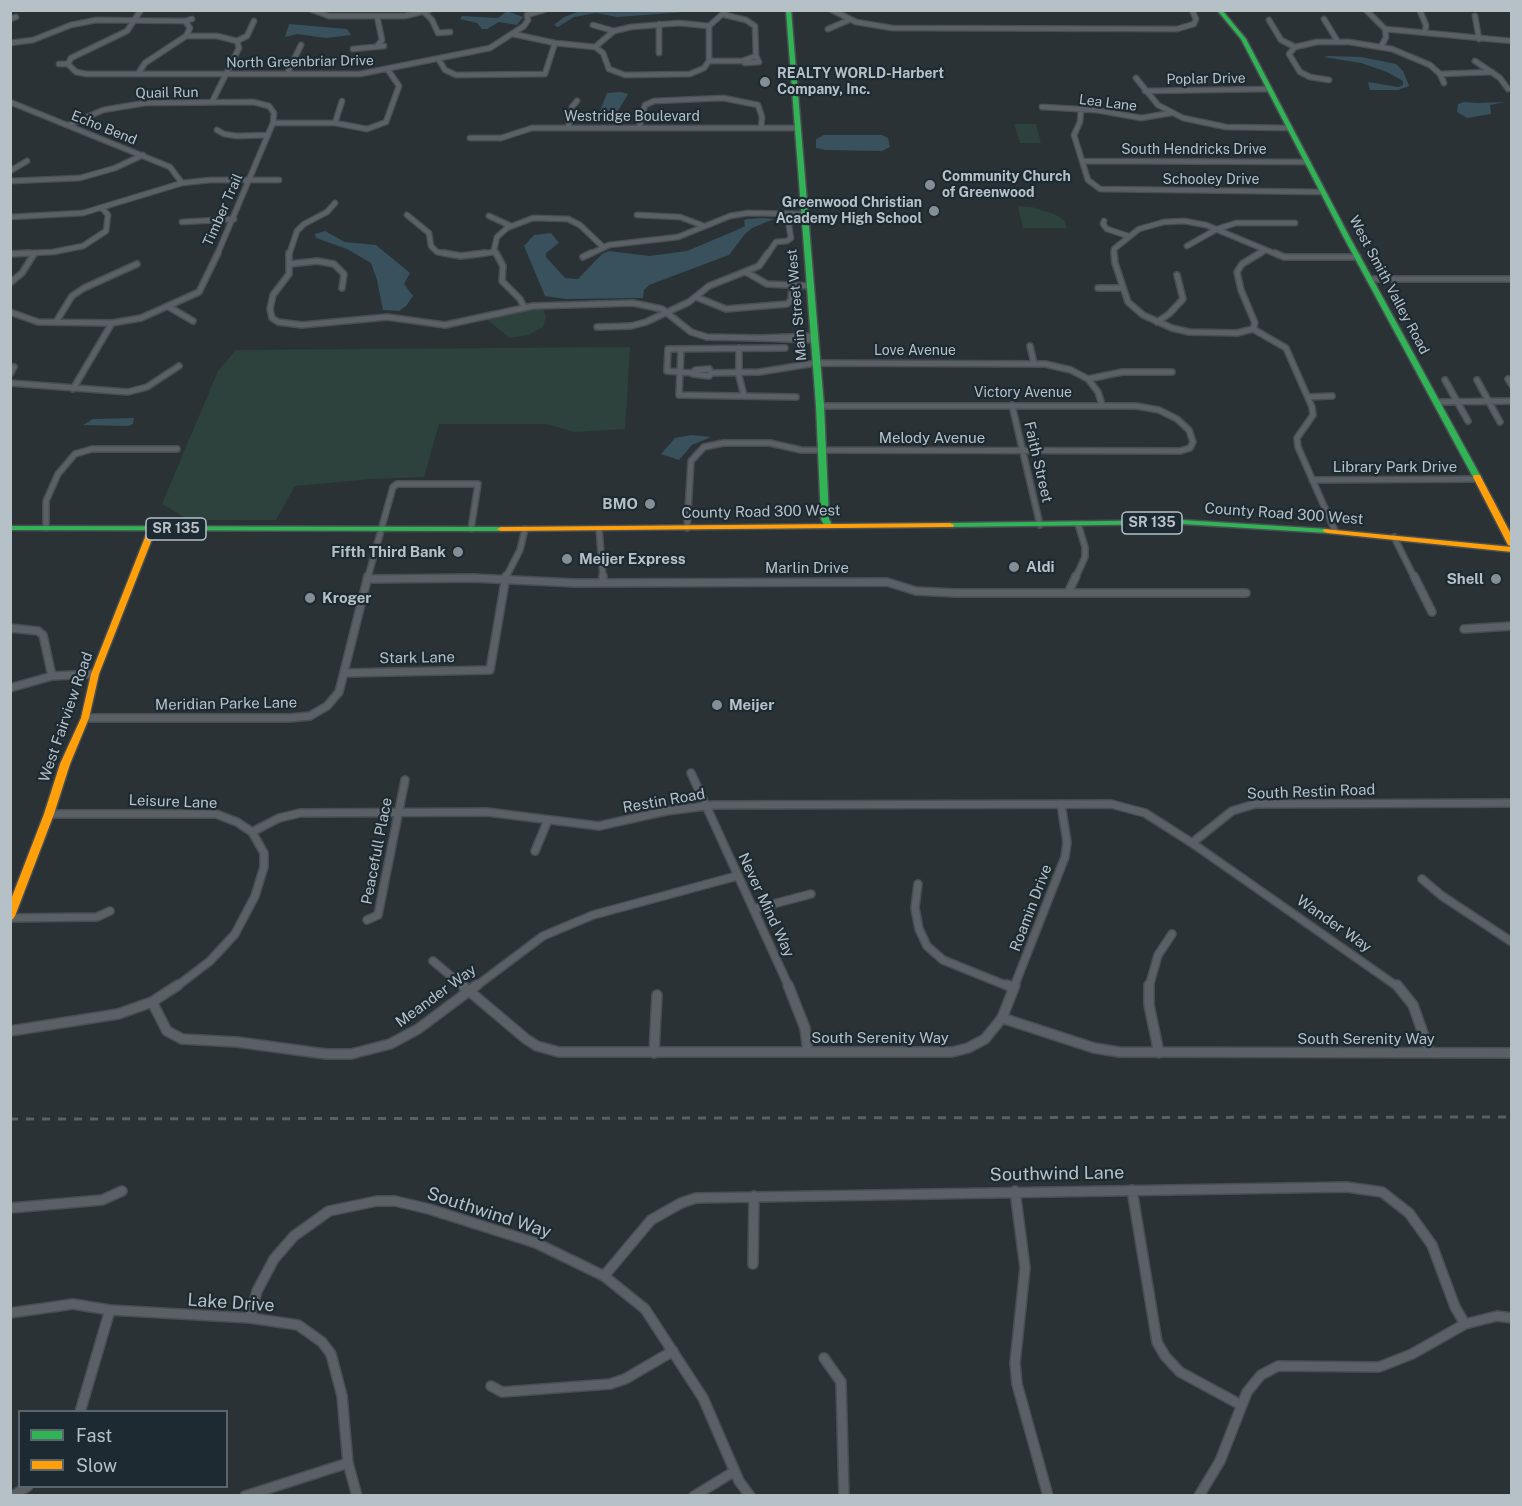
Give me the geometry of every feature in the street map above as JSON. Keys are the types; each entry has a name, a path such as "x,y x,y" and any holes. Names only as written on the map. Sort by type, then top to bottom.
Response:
{"main road":[{"name":"Main Street West","path":"788,10 820,405 825,519 828,525"},
{"name":"West Smith Valley Road","path":"1219,10 1243,39 1512,544"},
{"name":"West Smith Valley Road","path":"1227,10 1241,30 1243,39"},
{"name":"County Road 300 West","path":"10,528 599,529 1182,522 1335,531 1512,550"},
{"name":"West Fairview Road","path":"10,917 84,718 95,674 152,529"}],"street":[{"path":"68,64 71,58 119,37 127,31 141,10"},
{"path":"312,10 329,16 405,16 426,11 438,33 450,32"},
{"path":"524,13 544,10"},
{"path":"832,10 849,20 873,26 899,28 1181,28 1192,26 1196,22 1192,10"},
{"path":"1360,10 1376,20"},
{"path":"1366,10 1385,28 1510,41 1512,48"},
{"path":"1420,11 1426,24 1425,32"},
{"name":"North Greenbriar Drive","path":"59,64 68,64 76,72 87,74 360,74 490,48 524,26 528,20 524,13"},
{"path":"593,25 614,31 679,22 709,26 726,13 755,26 756,57 760,60 756,63 709,62"},
{"path":"376,16 382,40 378,45"},
{"path":"1475,16 1479,39"},
{"path":"10,19 16,17"},
{"path":"10,43 33,40 83,22 136,19 185,21 192,19"},
{"path":"1324,19 1338,42"},
{"path":"828,28 849,20"},
{"path":"1269,20 1281,40 1294,46 1338,42 1381,47 1417,58 1440,74 1444,83"},
{"path":"138,74 149,59 186,36 190,28 185,21"},
{"path":"186,36 217,36 237,40 247,36 254,21"},
{"path":"659,24 659,53"},
{"path":"513,34 555,43 596,47 603,53 604,69 614,76 699,74 708,71 704,68 709,62 709,26"},
{"path":"1381,47 1386,37 1385,28"},
{"path":"596,47 614,31"},
{"path":"212,102 238,48 237,40"},
{"path":"439,60 445,70 456,75 545,74 555,43"},
{"path":"287,74 301,45"},
{"path":"353,49 384,46"},
{"path":"1294,46 1290,54 1300,72 1310,77 1329,80"},
{"path":"1475,61 1504,81 1508,89"},
{"path":"273,123 335,123 367,129 386,122 399,86 388,70"},
{"path":"1440,74 1492,72"},
{"path":"1136,78 1144,91 1158,105 1171,113 1222,127 1289,128"},
{"name":"Poplar Drive","path":"1144,91 1268,89"},
{"path":"639,128 645,105 654,101 723,98 758,105 762,117 761,128"},
{"path":"335,123 342,101"},
{"path":"568,128 572,107 577,101"},
{"name":"Echo Bend","path":"10,102 170,167 182,183"},
{"name":"Quail Run","path":"69,125 103,110 127,104 212,102 253,102 269,106 274,113 273,123"},
{"name":"Lea Lane","path":"1042,107 1081,109 1137,118 1171,113"},
{"path":"1081,109 1080,122 1074,135 1082,161"},
{"name":"Timber Trail","path":"10,312 31,320 112,323 141,318 199,292 234,219 273,123"},
{"name":"Westridge Boulevard","path":"470,138 501,138 532,128 796,128"},
{"path":"217,130 237,136 268,135"},
{"path":"10,181 80,178 115,168 143,155"},
{"path":"10,171 27,161"},
{"name":"South Hendricks Drive","path":"1082,161 1307,162"},
{"name":"Schooley Drive","path":"1082,161 1090,183 1100,189 1115,191 1323,192"},
{"path":"10,217 59,216 102,208 182,183 210,180 279,180"},
{"path":"335,202 327,212 300,227 290,249 289,274 273,295 270,309 275,321 302,325 387,317 438,325 453,325 524,307 553,304 633,303 652,306 668,312 691,332 707,338 814,338"},
{"path":"10,254 34,254 71,249 100,237 108,224 108,215 102,208"},
{"path":"407,214 429,233 431,246 437,252 461,256 494,252"},
{"path":"583,257 603,247 630,242 669,240 740,214 803,214"},
{"path":"489,216 511,226"},
{"path":"637,216 680,216 704,226"},
{"path":"524,307 520,299 502,281 503,266 494,252 497,237 511,226 533,218 568,219 580,225 603,247"},
{"path":"182,222 234,219"},
{"path":"597,327 639,324 696,297 709,286 759,266 776,242 790,240 788,220"},
{"path":"1104,221 1103,224 1107,229 1128,236"},
{"path":"1335,531 1298,447 1297,438 1313,415 1308,397 1286,348 1277,341 1253,330 1237,333 1194,333 1157,322 1133,308 1123,288 1113,253 1118,244 1128,236 1146,227 1172,222 1194,222 1264,251 1288,258 1358,257"},
{"path":"1187,246 1217,230 1242,222 1295,223"},
{"path":"1253,330 1255,323 1241,290 1238,272 1242,264 1264,251"},
{"path":"10,283 22,273 34,254"},
{"path":"290,264 317,261 334,264 344,274 342,288"},
{"path":"696,297 726,309 780,305 790,301 794,262"},
{"path":"56,322 72,296 97,281 130,270 137,264"},
{"path":"746,272 763,283 810,286"},
{"path":"1157,322 1169,314 1183,299 1177,275"},
{"path":"1369,279 1512,279"},
{"path":"1098,288 1123,288"},
{"path":"169,307 193,321"},
{"path":"73,389 112,323"},
{"path":"1029,346 1034,363"},
{"path":"739,348 739,373 744,396"},
{"path":"681,373 667,371 668,349 785,348"},
{"path":"681,349 680,395 682,396 796,397"},
{"name":"Love Avenue","path":"681,373 709,376 711,373 771,371 816,363 1034,363 1062,367 1088,379"},
{"path":"10,383 128,392 147,387 179,366"},
{"path":"10,374 14,368"},
{"path":"1102,405 1098,392 1088,379 1122,372 1172,372"},
{"path":"1508,379 1512,385"},
{"path":"1445,380 1468,422"},
{"path":"1477,380 1500,422"},
{"path":"1308,397 1332,396"},
{"path":"1436,402 1512,400"},
{"name":"Victory Avenue","path":"820,405 1143,406 1174,416 1187,428 1193,440 1190,448 1180,451"},
{"name":"Faith Street","path":"1012,405 1040,525"},
{"name":"Melody Avenue","path":"687,528 691,461 704,447 723,443 770,443 801,450 1180,451"},
{"path":"46,528 46,501 58,474 75,454 92,449 177,449"},
{"name":"Library Park Drive","path":"1312,480 1478,479"},
{"name":"Meridian Parke Lane","path":"84,718 289,718 310,716 327,706 339,692 380,529 394,485 478,484 471,529"},
{"path":"1068,593 1085,557 1085,547 1078,524"},
{"path":"504,580 520,550 525,529"},
{"path":"599,529 603,582"},
{"path":"1394,537 1432,612"},
{"name":"Marlin Drive","path":"367,579 887,582 916,591 951,593 1246,593"},
{"name":"Stark Lane","path":"344,673 490,670 504,580"},
{"path":"1464,629 1512,626"},
{"path":"10,628 38,631 43,636 52,676"},
{"path":"10,688 52,676 95,674"},
{"name":"Never Mind Way","path":"691,773 704,806 798,1007 805,1028 808,1052"},
{"name":"Peacefull Place","path":"367,920 378,915 405,780"},
{"name":"South Restin Road","path":"1192,843 1232,811 1255,804 1512,803"},
{"name":"Roamin Drive","path":"1002,1018 1065,857 1067,838 1061,804"},
{"name":"Restin Road","path":"252,832 279,818 296,813 487,812 599,826 666,811 704,806 1111,804 1132,808 1160,822 1192,843"},
{"name":"Leisure Lane","path":"49,814 208,813 237,822 252,832"},
{"path":"535,851 548,820"},
{"path":"10,1031 102,1018 152,1002 202,969 223,950 241,924 255,896 264,867 264,853 252,832"},
{"name":"Wander Way","path":"1192,843 1398,986 1413,1005 1430,1053"},
{"name":"Meander Way","path":"152,1002 167,1031 182,1039 237,1042 326,1054 351,1054 390,1044 418,1029 466,991 543,936 593,915 737,876"},
{"path":"1422,879 1442,896 1512,942"},
{"path":"918,884 915,908 919,929 927,946 943,960 1014,988"},
{"path":"754,909 811,894"},
{"path":"10,917 97,917 110,911"},
{"path":"1159,1053 1149,1005 1149,984 1158,955 1172,934"},
{"name":"South Serenity Way","path":"433,961 526,1039 543,1048 565,1053 956,1051 985,1039 1002,1018 1103,1051 1512,1053"},
{"path":"654,1053 657,995"},
{"name":"Southwind Lane","path":"603,1276 646,1224 673,1207 696,1198 1346,1187 1382,1192 1409,1213 1427,1236 1455,1307 1465,1324"},
{"path":"1132,1190 1157,1342 1165,1356 1180,1372 1240,1405"},
{"path":"10,1208 102,1200 122,1191"},
{"path":"1015,1191 1025,1268 1015,1363 1017,1384 1048,1496"},
{"path":"753,1264 754,1196"},
{"name":"Southwind Way","path":"250,1318 256,1291 274,1259 294,1236 329,1211 377,1201 395,1201 429,1209 537,1243 603,1276 645,1309 709,1410 735,1471 750,1496"},
{"name":"Lake Drive","path":"10,1313 73,1304 110,1310 250,1318 298,1325 322,1342 331,1354 342,1396 348,1463 357,1496"},
{"path":"81,1410 110,1310"},
{"path":"1199,1496 1220,1461 1246,1392 1261,1374 1278,1366 1378,1367 1412,1354 1465,1324 1497,1316 1512,1318"},
{"path":"491,1386 502,1392 610,1384 625,1379 673,1351"},
{"path":"824,1358 841,1382 844,1496"},
{"path":"245,1496 348,1463"},
{"path":"694,1496 735,1471"},
{"path":"13,1496 26,1488"}],"green space":[{"path":"1014,124 1036,124 1041,143 1020,143"},
{"path":"1018,206 1032,207 1054,214 1064,220 1067,228 1023,228"},
{"path":"532,307 543,308 546,317 543,327 528,335 510,338 486,319"},
{"path":"630,347 625,429 574,432 547,424 439,424 424,477 295,486 276,520 189,520 162,504 218,371 236,350"}],"water":[{"path":"507,11 523,17 517,25 499,22 487,29 482,29 477,23 460,19 462,16 498,18"},
{"path":"580,11 697,11 617,17 596,13 574,17 558,27 554,25 564,17"},
{"path":"289,24 347,29 351,35 326,38 297,34 285,37"},
{"path":"1323,57 1361,57 1396,64 1403,71 1409,86 1398,90 1370,90 1368,82 1398,87 1403,85 1403,81 1387,72 1361,63"},
{"path":"607,93 628,94 615,116 598,116"},
{"path":"1505,102 1490,105 1491,114 1467,118 1457,112 1458,104"},
{"path":"824,135 882,135 888,138 890,147 882,151 816,148 816,139"},
{"path":"774,219 752,228 729,255 649,285 644,290 643,298 566,299 545,296 524,246 534,235 551,233 559,243 546,253 546,257 565,278 578,279 602,254 609,251 649,256 687,251 745,226 744,220"},
{"path":"325,231 345,242 376,245 410,273 404,284 413,296 406,306 399,311 383,310 371,263 347,249 316,238 315,234"},
{"path":"134,418 133,424 128,426 83,425 93,419"},
{"path":"691,435 711,437 692,445 679,460 661,454 675,438"}],"railway":[{"path":"10,1119 1512,1117"}],"traffic: fast":[{"path":"788,10 820,406 825,519 828,525"},
{"path":"1219,10 1243,39 1346,236 1477,477"},
{"path":"950,525 1182,522 1327,531"},
{"path":"10,528 501,529"}],"traffic: slow":[{"path":"1477,477 1512,545"},
{"path":"501,529 950,525"},
{"path":"10,916 49,814 65,764 85,718 95,674 152,529"},
{"path":"1327,531 1512,550"}],"place":[{"name":"REALTY WORLD-Harbert Company, Inc.","path":"765,82"},
{"name":"Community Church of Greenwood","path":"930,185"},
{"name":"Greenwood Christian Academy High School","path":"934,211"},
{"name":"BMO","path":"650,504"},
{"name":"Fifth Third Bank","path":"458,552"},
{"name":"Meijer Express","path":"567,559"},
{"name":"Aldi","path":"1014,567"},
{"name":"Shell","path":"1496,579"},
{"name":"Kroger","path":"310,598"},
{"name":"Meijer","path":"717,705"}]}
